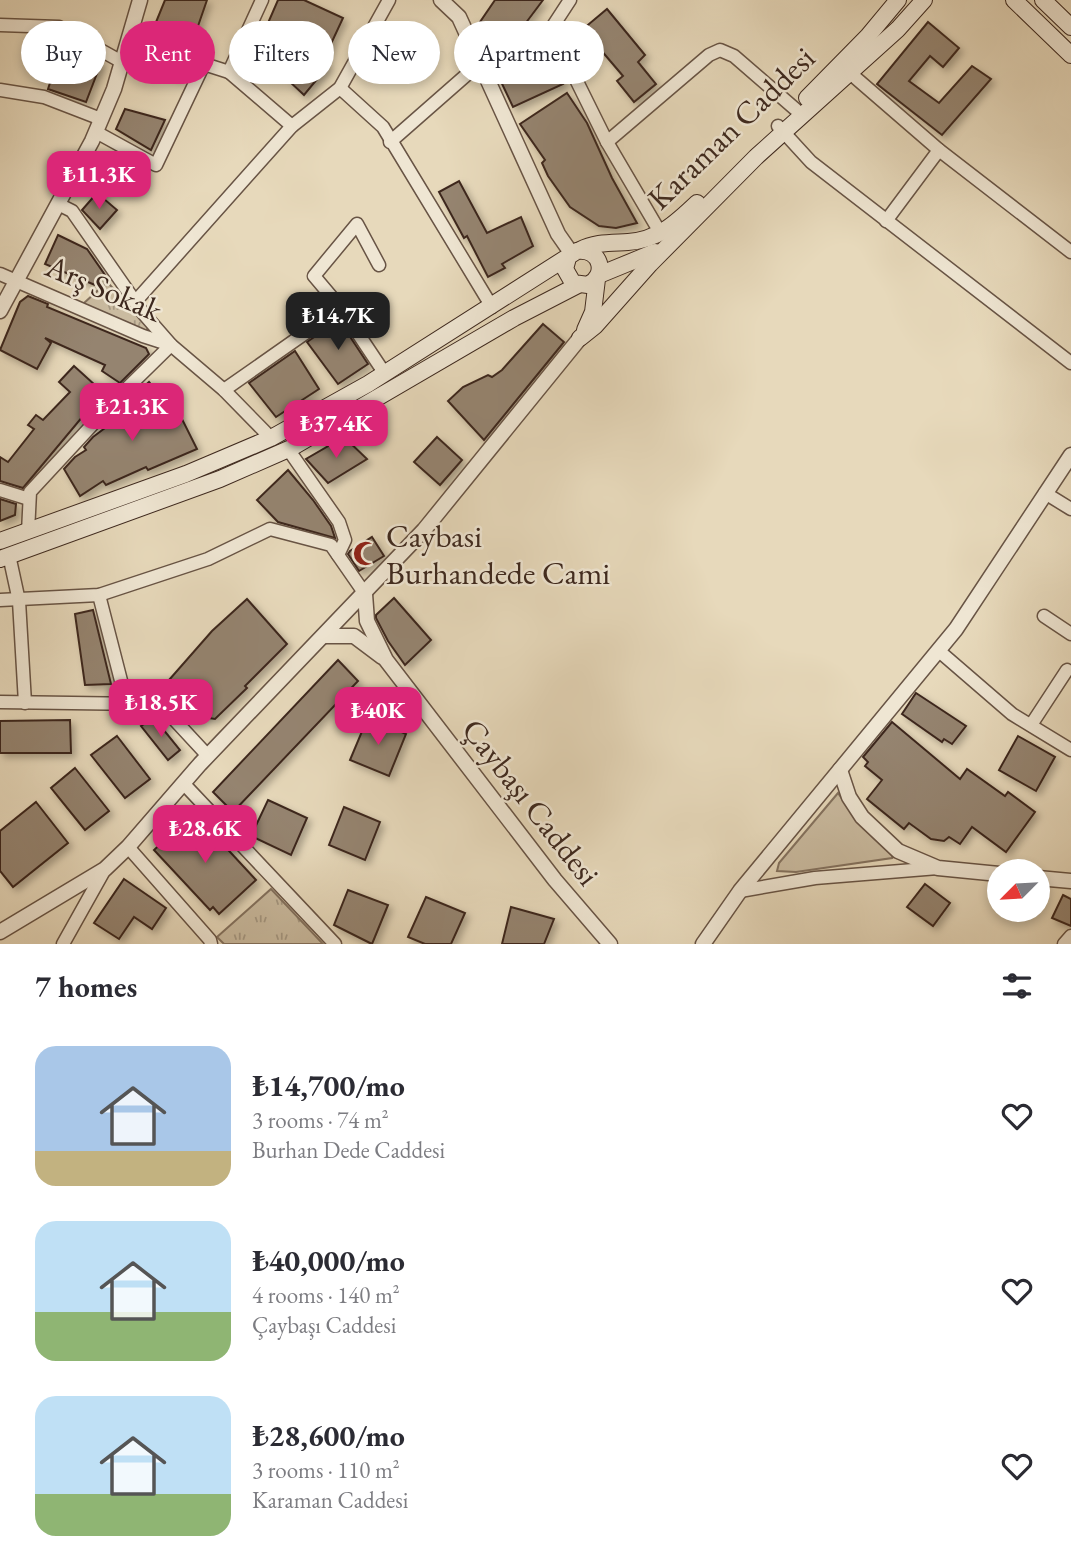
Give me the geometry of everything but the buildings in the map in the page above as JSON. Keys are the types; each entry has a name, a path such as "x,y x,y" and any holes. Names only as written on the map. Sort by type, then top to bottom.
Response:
{"main road":[{"name":"Karaman Caddesi","path":"580,338 595,326 683,216 799,111 898,0"},
{"name":"Karaman Caddesi","path":"799,111 850,73 898,29 924,0"},
{"path":"1014,0 1071,55"},
{"path":"1043,0 1071,27"},
{"name":"Karaman Caddesi","path":"0,541 186,474 271,438 385,374 573,255 604,242 666,239"},
{"name":"Karaman Caddesi","path":"598,277 632,264 666,239"},
{"path":"578,285 566,275 566,264 573,255 589,252 600,265 593,312 580,338"},
{"path":"5,557 220,479 288,449 514,318 578,285 588,285 598,277"}],"street":[{"path":"134,21 140,0"},
{"path":"252,21 262,0"},
{"path":"135,302 292,126 340,88 389,0"},
{"path":"441,0 461,21"},
{"path":"556,21 570,0"},
{"path":"0,25 59,27 120,61"},
{"path":"607,142 709,55 720,50 734,56 799,111"},
{"path":"0,90 44,97 98,125 156,164 204,64 229,72"},
{"path":"0,311 98,125 120,67"},
{"path":"850,73 939,150 1071,252"},
{"path":"243,84 292,126"},
{"path":"390,142 456,84"},
{"path":"490,84 558,234 573,255"},
{"path":"578,84 607,142 666,239"},
{"path":"340,88 383,127 492,307"},
{"path":"781,129 811,162 1071,363"},
{"path":"886,221 939,150"},
{"path":"58,204 72,211 135,302 167,340 224,390 271,438"},
{"path":"379,265 358,224 314,276 341,308 385,374"},
{"name":"Arş Sokak","path":"0,274 17,279 143,336 167,340"},
{"path":"224,390 341,308"},
{"path":"0,932 105,869 128,847 208,756 424,530 580,338"},
{"path":"28,532 30,492 167,340"},
{"path":"288,449 339,522 345,540 338,555"},
{"path":"703,944 740,891 956,629 1071,455"},
{"path":"0,490 29,499"},
{"path":"1045,493 1071,509"},
{"path":"0,600 99,596 208,559 270,529 331,545 365,594 368,621 386,660"},
{"path":"5,557 19,601 25,703"},
{"path":"99,596 127,704"},
{"path":"1044,616 1071,634"},
{"path":"324,636 354,636 386,660"},
{"path":"939,650 1012,714 1071,750"},
{"name":"Çaybaşı Caddesi","path":"386,660 555,880 610,944"},
{"path":"1031,725 1067,670"},
{"path":"0,702 143,704 170,715 208,756"},
{"path":"840,770 849,797 862,817 898,851 938,868"},
{"path":"184,784 335,944"},
{"path":"128,847 211,944"},
{"path":"740,891 815,878 938,868 987,873"},
{"path":"63,944 105,869"},
{"path":"1050,879 1071,881"},
{"path":"1063,944 1071,936"}],"green space":[{"path":"107,282 148,325 147,330 83,304"},
{"path":"838,793 860,825 893,852 892,858 796,872 777,871 779,863"},
{"path":"271,889 323,944 224,944 217,937"}],"place":[{"name":"Caybasi Burhandede Cami","path":"366,554"}]}
